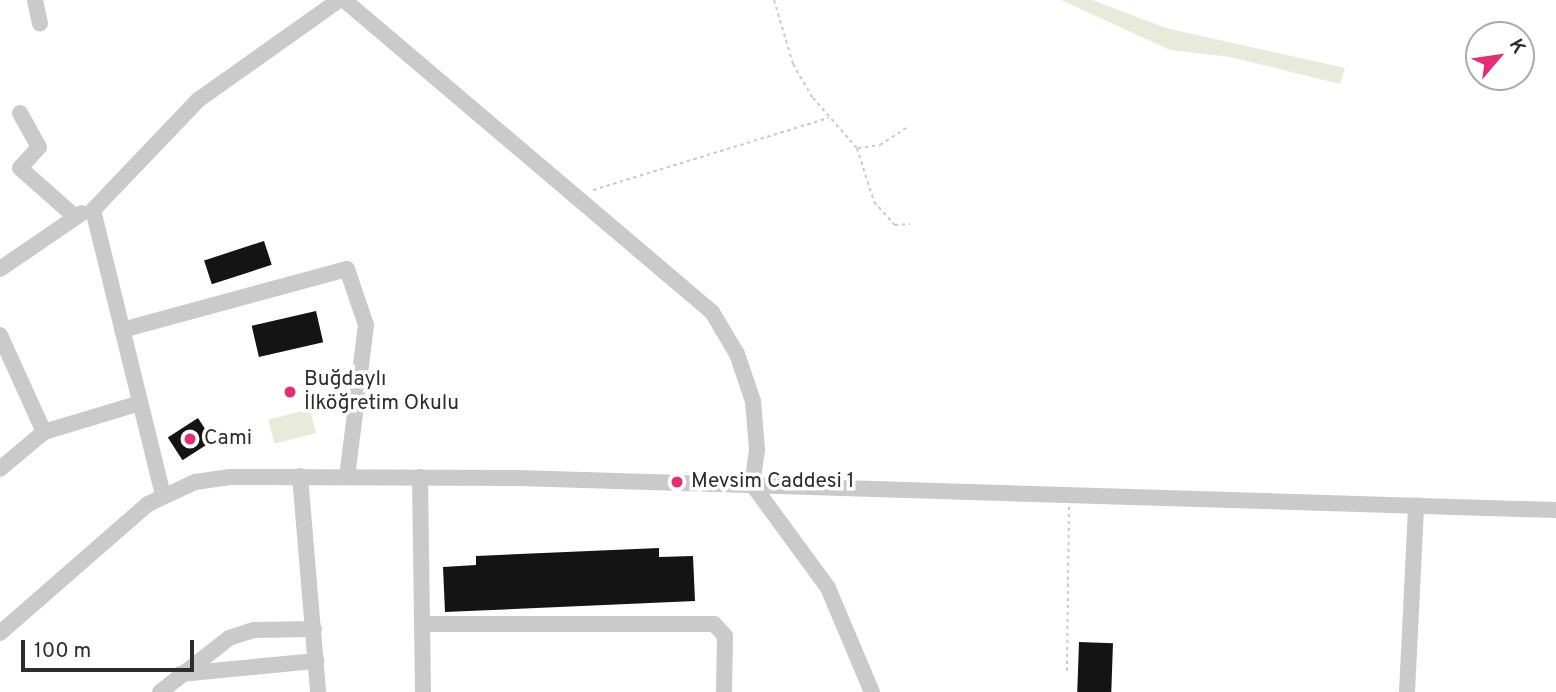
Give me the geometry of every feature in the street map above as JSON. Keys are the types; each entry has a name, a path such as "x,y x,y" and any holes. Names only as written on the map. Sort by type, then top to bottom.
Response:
{"street":[{"path":"35,0 40,23"},
{"path":"0,269 74,216 93,210 198,100 341,0 577,195 712,312 725,332 753,401 757,450 752,484 828,588 872,692"},
{"path":"20,113 39,147 20,168 74,216"},
{"path":"93,210 163,495"},
{"path":"122,330 347,269 366,325 347,477"},
{"path":"0,335 44,432"},
{"path":"0,469 44,432 140,403"},
{"path":"300,476 318,692"},
{"path":"0,633 133,514 163,495 212,479 300,476 420,477 752,484 1556,510"},
{"path":"420,477 423,692"},
{"path":"1408,692 1416,505"},
{"path":"422,624 714,624 725,636 724,692"},
{"path":"163,691 217,643 241,633 314,629"},
{"path":"180,674 316,661"}],"path":[{"path":"774,0 793,64 829,118 857,148 878,209 895,225 910,224"},
{"path":"577,195 829,118"},
{"path":"857,148 880,145 908,127"},
{"path":"1068,671 1069,494"}],"green space":[{"path":"1061,0 1092,0 1166,28 1345,68 1340,84 1230,57 1170,50"},
{"path":"310,409 316,433 274,444 268,419"}],"building":[{"path":"264,241 272,265 212,284 204,260"},
{"path":"316,311 323,342 259,357 252,326"},
{"name":"Cami","path":"198,418 213,441 183,460 168,438"},
{"path":"659,548 659,557 693,556 695,601 445,612 443,567 476,565 476,556"},
{"path":"1079,642 1113,643 1111,692 1077,692"}],"place":[{"name":"Buğdaylı İlköğretim Okulu","path":"290,392"},
{"name":"Cami","path":"190,439"},
{"name":"Mevsim Caddesi 1","path":"677,482"}]}
